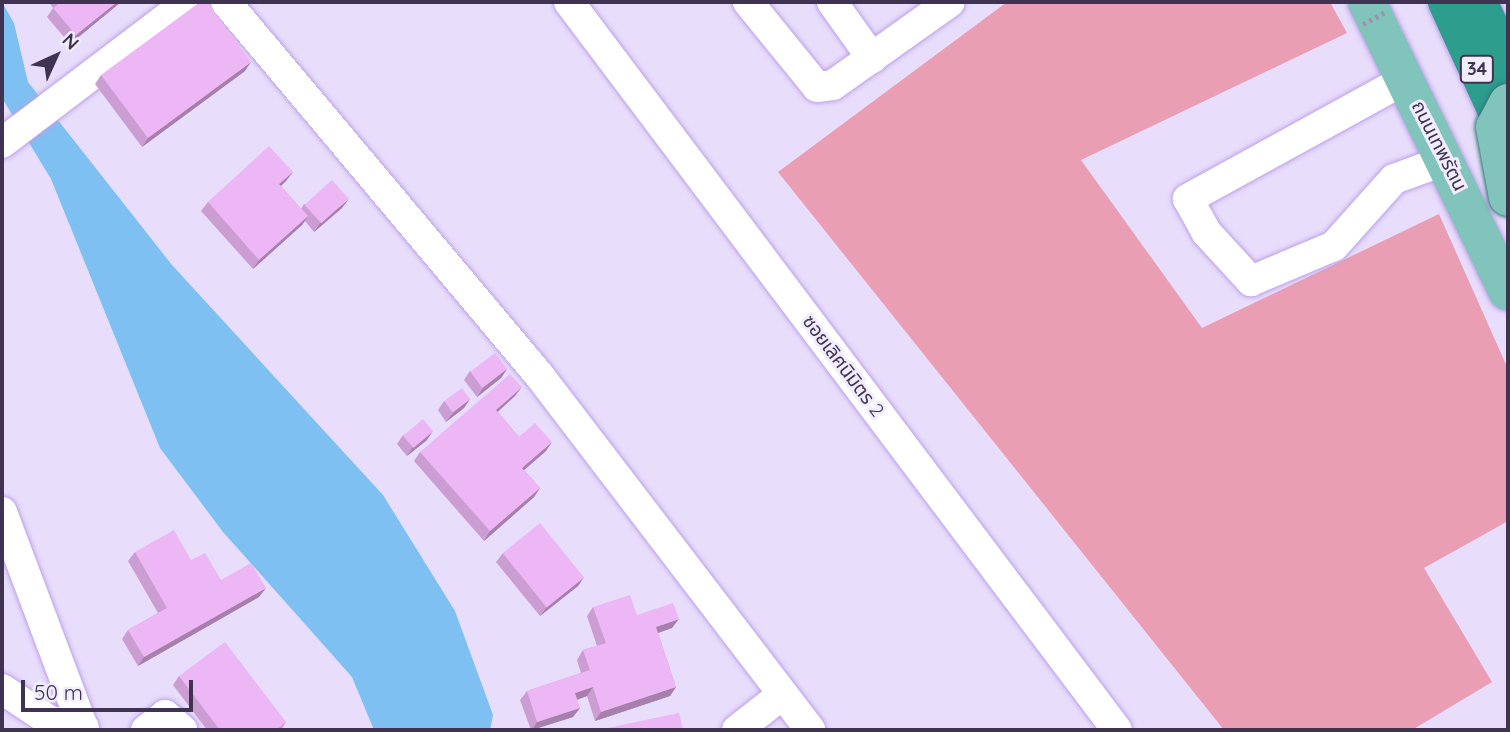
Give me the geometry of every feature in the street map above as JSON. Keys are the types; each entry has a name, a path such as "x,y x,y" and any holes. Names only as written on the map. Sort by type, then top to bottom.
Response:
{"highway":[{"path":"1454,2 1508,64"},
{"name":"34","path":"1454,2 1508,135"},
{"path":"1501,2 1508,16"}],"main road":[{"name":"ถนนเทพรัตน","path":"1372,12 1508,292"},
{"path":"1508,103 1495,127 1508,197"}],"street":[{"path":"10,137 62,94 188,2"},
{"path":"226,2 531,364 810,730"},
{"name":"ซอยเลิศนิมิตร 2","path":"569,2 1118,730"},
{"path":"832,2 872,58"},
{"path":"752,3 817,87 833,85 950,2"},
{"path":"1406,79 1188,199 1206,232 1251,281 1334,246 1394,178 1446,160"},
{"path":"2,512 84,729"},
{"path":"2,689 50,721 84,729"},
{"path":"737,730 783,694"},
{"path":"146,730 165,715 182,730"}],"shaded area":[{"path":"1007,2 1330,2 1347,33 1081,160 1202,328 1439,214 1508,369 1508,521 1424,568 1492,682 1412,730 1224,730 778,172"}],"water":[{"path":"2,2 14,23 28,82 172,265 383,495 455,611 493,715 490,730 374,730 352,677 223,532 160,448 51,179 2,98"}],"building":[{"path":"61,2 117,2 76,35 53,8"},
{"path":"200,2 207,2 251,62 148,138 101,75"},
{"path":"269,146 293,172 279,184 308,216 259,260 208,202"},
{"path":"332,180 349,199 321,223 305,205"},
{"path":"495,353 507,369 482,388 470,372"},
{"path":"510,374 522,387 496,410 519,437 535,423 552,442 522,468 540,488 490,531 420,452"},
{"path":"462,388 470,399 452,412 444,401"},
{"path":"423,419 433,431 413,448 403,436"},
{"path":"540,523 584,577 547,608 503,553"},
{"path":"174,530 191,560 205,553 221,580 251,563 266,588 144,657 128,630 167,608 135,552"},
{"path":"630,595 637,615 673,603 679,619 656,627 676,687 601,712 593,687 575,693 580,708 537,722 527,691 590,670 583,650 606,643 593,607"},
{"path":"225,642 286,722 276,730 220,730 179,676"},
{"path":"679,713 683,730 598,730"}]}
